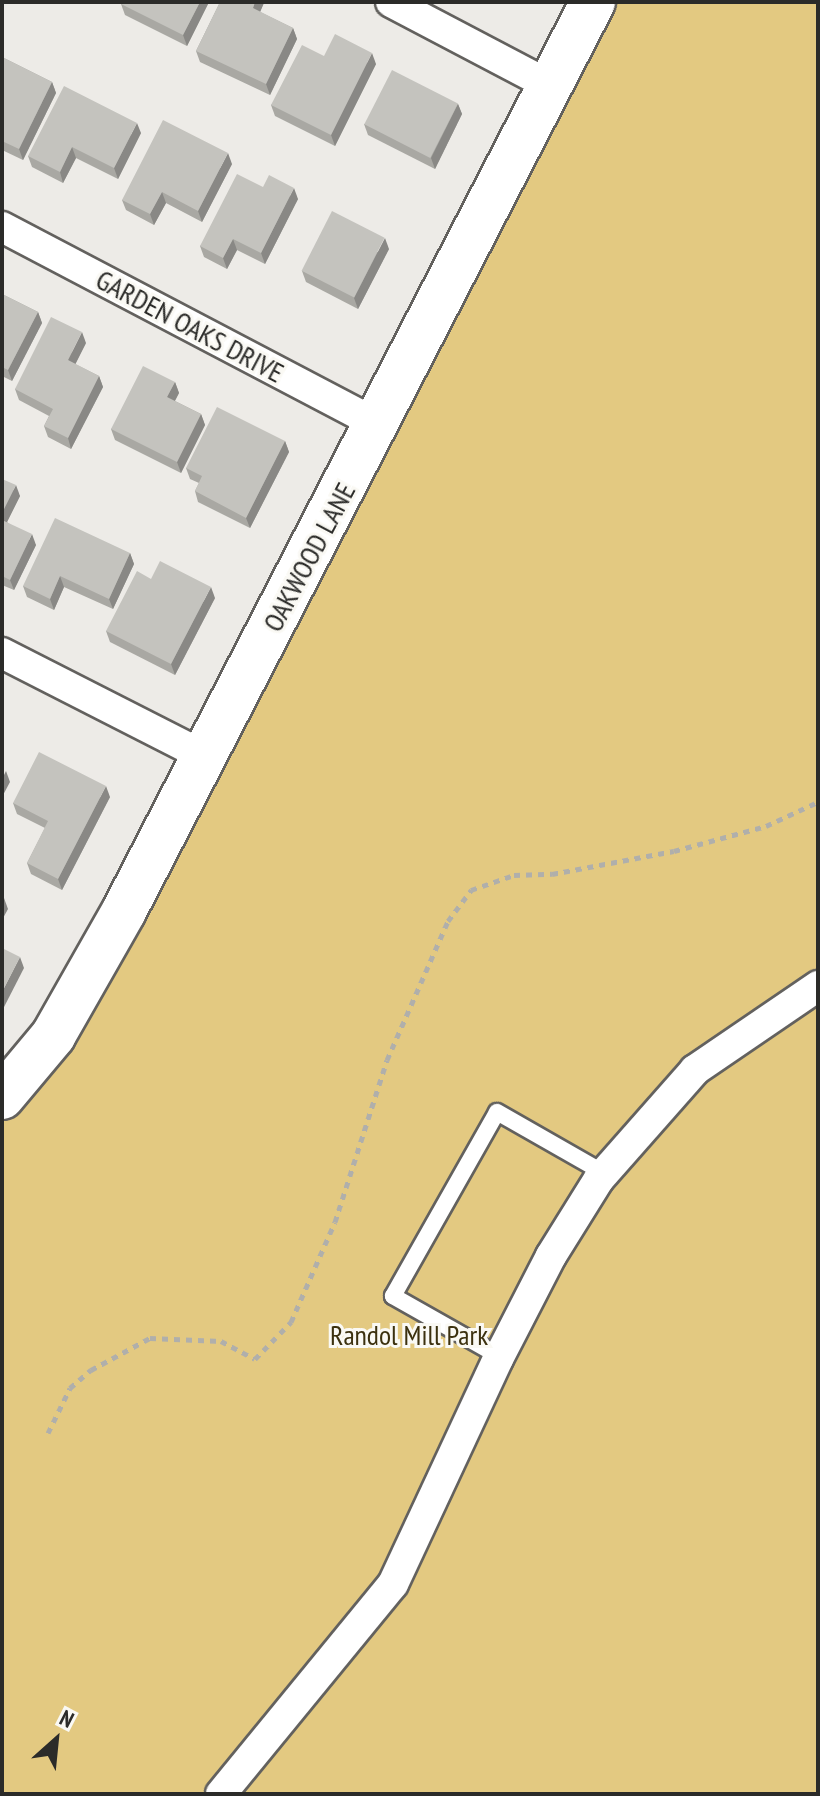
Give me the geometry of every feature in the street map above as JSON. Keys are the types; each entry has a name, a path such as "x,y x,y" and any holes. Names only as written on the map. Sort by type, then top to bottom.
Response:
{"street":[{"path":"391,2 549,85"},
{"name":"OAKWOOD LANE","path":"3,1095 53,1036 379,425 593,2"},
{"name":"GARDEN OAKS DRIVE","path":"2,227 379,425"},
{"path":"2,653 204,756"},
{"path":"221,1794 393,1584 499,1356 551,1256 604,1173 695,1070 818,986"}],"lane":[{"path":"499,1356 393,1296 489,1125 497,1112 604,1173"}],"path":[{"path":"48,1433 70,1388 91,1370 150,1338 221,1341 255,1359 291,1322 335,1222 387,1060 448,921 471,890 514,875 577,870 640,854 674,851 766,826 818,802"}],"green space":[{"name":"Randol Mill Park","path":"616,2 818,2 818,1794 2,1794 2,1114 100,1000"}],"building":[{"path":"122,2 200,2 183,35"},
{"path":"220,2 255,2 253,8 293,28 266,84 196,51"},
{"path":"335,34 372,53 331,135 271,105 302,45 324,56"},
{"path":"2,57 52,82 19,149 2,141"},
{"path":"392,70 458,104 430,158 364,124"},
{"path":"64,86 137,123 114,168 72,147 60,172 28,156"},
{"path":"163,120 228,153 198,211 162,192 150,214 122,200"},
{"path":"237,174 263,187 269,175 294,188 261,253 233,239 223,258 200,246"},
{"path":"332,211 385,238 354,297 302,271"},
{"path":"2,294 38,312 8,370 2,367"},
{"path":"51,317 82,332 68,360 99,376 68,438 44,426 53,409 15,389"},
{"path":"143,366 175,382 167,397 201,414 177,462 111,429"},
{"path":"217,407 285,441 246,518 195,491 202,476 186,468"},
{"path":"2,479 16,485 2,513"},
{"path":"55,518 130,553 109,599 60,576 50,599 23,586"},
{"path":"2,520 32,534 10,580 2,576"},
{"path":"160,561 211,587 171,664 106,631 137,571 151,579"},
{"path":"39,752 106,786 58,879 27,863 48,821 13,803"},
{"path":"2,948 20,957 2,992"}]}
